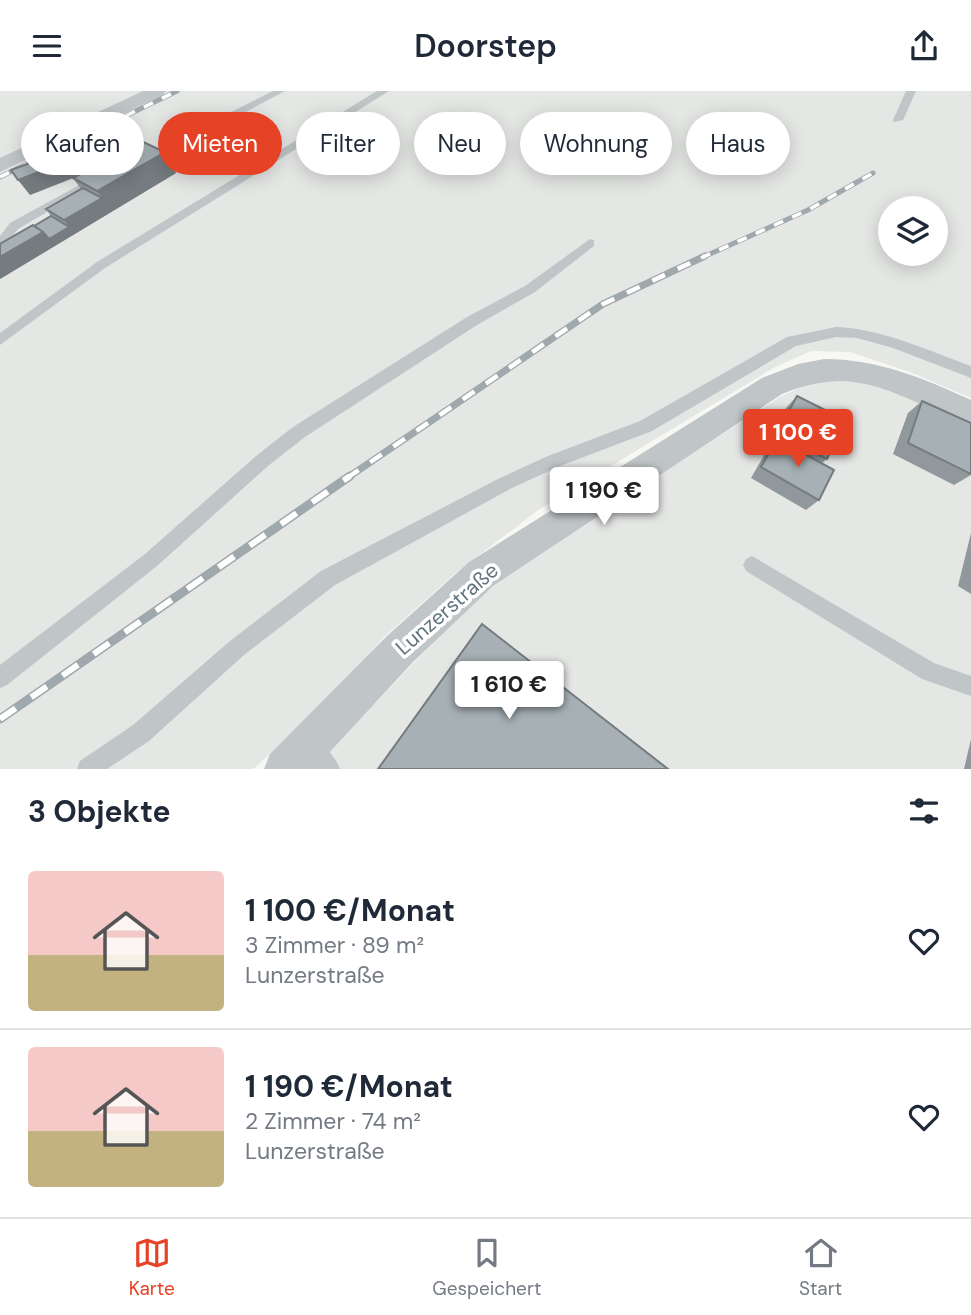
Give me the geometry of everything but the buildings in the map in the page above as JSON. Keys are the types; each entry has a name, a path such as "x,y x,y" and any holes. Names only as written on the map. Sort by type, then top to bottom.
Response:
{"street":[{"path":"0,166 157,91"},
{"name":"Lunzerstraße","path":"285,769 319,757 400,649 481,574 788,378 813,371 841,368 867,372 917,388 971,413"}],"lane":[{"path":"144,159 280,91"},
{"path":"0,340 101,265 384,91"},
{"path":"898,120 911,91"},
{"path":"0,244 14,226 106,176"},
{"path":"0,218 14,226"},
{"path":"0,678 151,560 262,461 299,432 400,370 472,321 530,289 590,243"},
{"path":"88,769 141,733 237,648 328,578 404,535 518,478 554,461 646,426 792,341 836,332 857,333 896,344 971,372"},
{"path":"752,565 929,672 971,686"}],"shaded area":[{"path":"0,91 971,91 971,398 910,372 850,352 811,351 775,367 541,508 453,575 383,638 322,709 253,769 0,769"},
{"path":"825,381 874,383 971,424 971,769 312,769 472,602 528,560 780,397 804,386"}],"railway":[{"path":"0,177 177,91"},
{"path":"701,258 808,210 873,173"},
{"path":"347,478 603,304 705,256"},
{"path":"0,719 350,476"}]}
